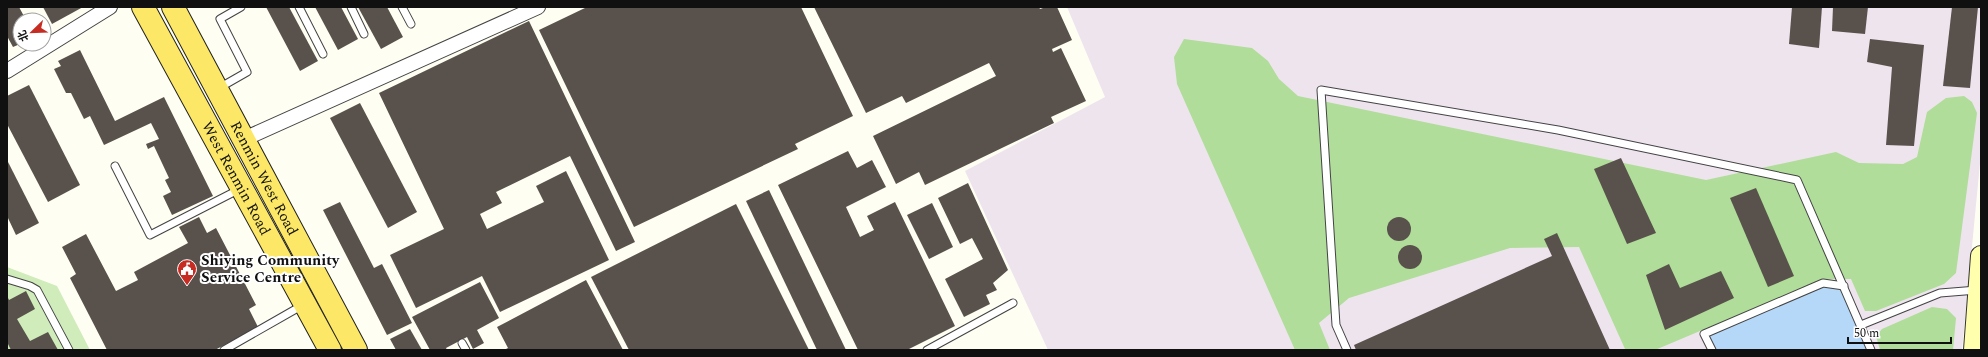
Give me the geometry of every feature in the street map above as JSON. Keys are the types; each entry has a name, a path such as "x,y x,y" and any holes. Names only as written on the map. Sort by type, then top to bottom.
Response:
{"main road":[{"name":"West Renmin Road","path":"143,7 330,350"},
{"name":"Renmin West Road","path":"173,7 356,350"},
{"path":"1974,350 1977,290 1981,256"}],"street":[{"path":"7,71 110,7"},
{"path":"244,139 538,7"}],"lane":[{"path":"217,89 247,72 220,19 241,7"},
{"path":"299,7 323,54"},
{"path":"351,7 364,34"},
{"path":"402,7 411,24"},
{"path":"1347,350 1336,325 1321,90 1558,130 1798,180 1871,350"},
{"path":"115,166 150,235 242,188"},
{"path":"7,279 30,286 37,290 69,350"},
{"path":"1712,350 1704,334 1823,283 1844,286"},
{"path":"1861,325 1940,293 1977,290"},
{"path":"927,350 1013,303"},
{"path":"224,350 305,304"},
{"path":"462,343 466,350"}],"shaded area":[{"path":"1067,7 1981,7 1981,153 1962,350 1048,350 965,171 1105,97"}],"green space":[{"path":"1184,39 1252,48 1268,61 1279,79 1298,96 1706,180 1836,152 1859,163 1903,164 1917,157 1927,112 1946,98 1964,96 1972,102 1977,113 1956,273 1944,284 1876,311 1865,311 1851,279 1823,279 1655,350 1627,350 1625,349 1579,247 1510,248 1349,298 1319,323 1330,350 1295,350 1177,84 1174,57"},
{"path":"7,267 57,286 90,350 7,350"},
{"path":"1932,307 1947,309 1956,318 1953,350 1880,350 1876,336 1882,329"}],"water":[{"path":"1823,283 1844,286 1871,350 1711,350 1704,334"}],"building":[{"path":"7,7 19,7 22,12 12,12 12,45 7,36"},
{"path":"43,7 83,7 52,24 52,12 46,12"},
{"path":"266,7 289,7 318,61 300,71"},
{"path":"315,7 341,7 358,39 338,50"},
{"path":"358,7 387,7 403,37 381,49"},
{"path":"587,7 801,7 853,116 795,144 798,149 634,227 539,30"},
{"path":"814,7 1039,7 1040,9 1046,7 1057,7 1072,40 1052,49 1053,52 1061,48 1086,101 1051,117 1054,123 925,185 919,172 896,184 873,136 996,76 989,63 906,103 902,96 866,113"},
{"path":"1792,7 1822,7 1819,48 1789,44"},
{"path":"1833,7 1868,7 1865,34 1832,31"},
{"path":"1952,7 1978,7 1970,88 1943,86"},
{"path":"529,21 635,242 616,251 570,156 496,192 502,203 480,214 487,229 544,202 536,186 566,171 609,260 500,312 482,276 416,308 390,255 444,229 379,93"},
{"path":"1870,39 1924,45 1914,146 1886,145 1892,67 1867,62"},
{"path":"80,50 115,121 164,97 213,196 172,215 163,196 171,192 165,180 169,178 154,146 148,149 146,144 159,139 151,123 104,145 90,116 84,119 71,93 66,93 54,69 61,66 58,61"},
{"path":"29,85 80,185 48,202 7,124 7,96"},
{"path":"360,103 417,212 388,228 330,118"},
{"path":"848,151 857,168 872,160 886,187 846,207 860,237 874,230 867,216 895,202 955,326 907,350 858,350 778,185"},
{"path":"1621,158 1656,233 1627,244 1594,169"},
{"path":"7,160 39,223 16,235 7,216"},
{"path":"968,183 1008,270 993,283 997,290 986,295 990,304 964,317 945,279 983,259 972,238 960,244 938,198"},
{"path":"1756,188 1794,276 1768,287 1730,198"},
{"path":"769,190 846,350 817,350 746,201"},
{"path":"340,202 374,268 382,264 412,323 387,335 323,210"},
{"path":"932,203 953,247 929,259 907,215"},
{"path":"736,204 809,350 629,350 591,277"},
{"name":"Shiying Community Service Centre","path":"199,217 207,233 216,228 256,305 249,309 258,327 215,350 107,350 70,278 76,274 62,247 86,234 116,291 138,280 134,272 188,243 179,227"},
{"path":"1399,217 1408,220 1411,229 1408,238 1399,241 1390,238 1387,229 1390,220"},
{"path":"1557,233 1610,350 1356,350 1354,345 1552,256 1544,239"},
{"path":"1410,245 1415,246 1421,252 1421,262 1415,268 1410,269 1405,268 1399,262 1398,257 1399,252 1405,246"},
{"path":"1669,264 1680,288 1721,271 1734,298 1665,330 1646,275"},
{"path":"586,280 623,350 504,350 508,348 497,327"},
{"path":"480,282 499,318 477,330 484,343 473,349 467,337 446,348 447,350 430,350 412,317"},
{"path":"26,291 35,309 17,319 30,341 48,332 58,350 11,350 7,342 7,296 9,300"},
{"path":"410,329 422,350 396,350 390,339"}],"place":[{"name":"Shiying Community Service Centre","path":"187,286"}]}
